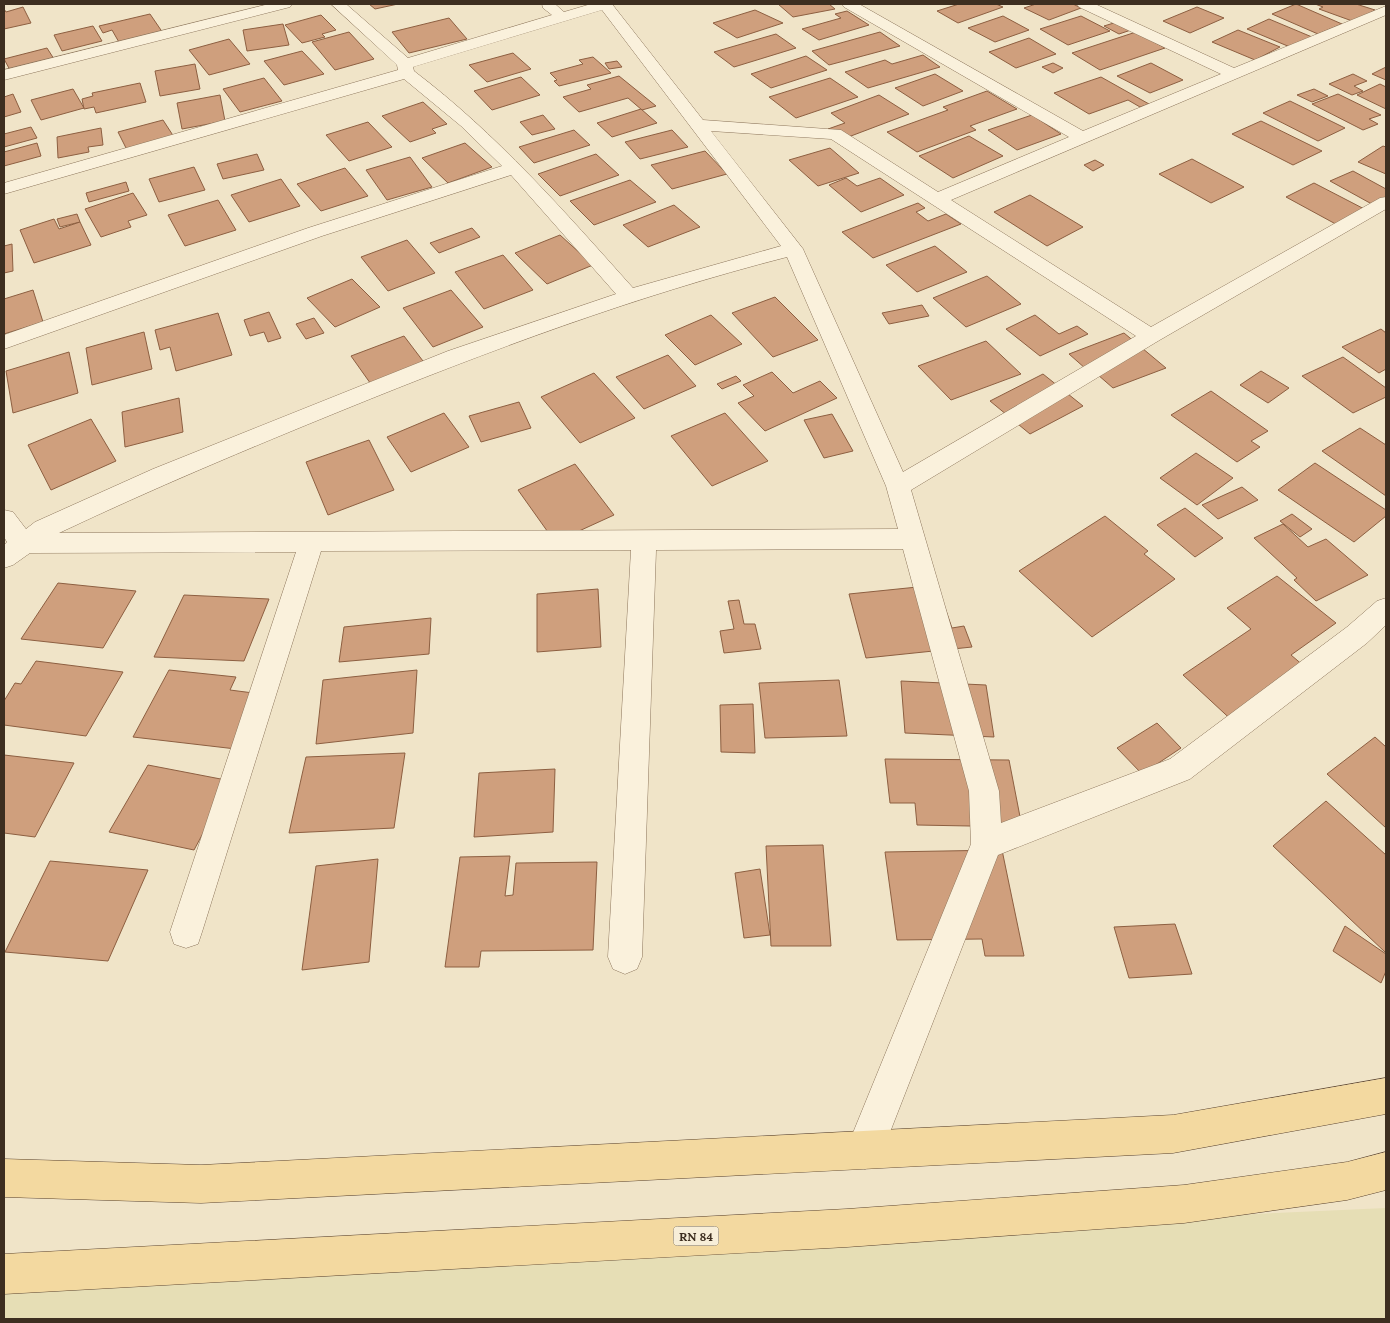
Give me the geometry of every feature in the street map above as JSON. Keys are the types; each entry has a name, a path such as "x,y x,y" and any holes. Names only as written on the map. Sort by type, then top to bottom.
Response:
{"main road":[{"path":"4,1178 201,1184 1174,1134 1386,1096"},
{"name":"RN 84","path":"4,1274 847,1228 1174,1205 1347,1181 1386,1171"}],"street":[{"path":"4,75 285,4"},
{"path":"338,4 405,69 442,99 516,168 629,296"},
{"path":"547,4 562,17"},
{"path":"4,189 405,69 605,4 793,249 898,486 984,791 987,844 865,1150"},
{"path":"849,4 1082,138"},
{"path":"1084,4 1234,74"},
{"path":"937,199 1386,10"},
{"path":"698,125 835,134 1151,336"},
{"path":"4,342 306,236 516,168"},
{"path":"898,486 1151,336 1386,202"},
{"path":"13,550 44,529 161,475 456,356 629,296 720,268 793,249"},
{"path":"4,519 13,550"},
{"path":"13,550 312,541 913,539"},
{"path":"625,957 644,540"},
{"path":"186,932 312,541"},
{"path":"987,844 1180,769 1357,635 1386,609"}],"shaded area":[{"path":"1386,1208 1386,1319 4,1319 4,1272"}],"building":[{"path":"369,4 398,4 375,9"},
{"path":"778,4 829,4 835,9 793,17"},
{"path":"959,4 996,4 1003,7 958,23 937,11"},
{"path":"1036,4 1073,4 1081,8 1049,20 1024,8"},
{"path":"1296,4 1342,24 1318,34 1272,14"},
{"path":"1315,4 1356,4 1375,10 1355,22 1319,9 1323,7"},
{"path":"23,7 31,23 4,29 4,9 6,12"},
{"path":"1197,7 1224,18 1190,33 1163,21"},
{"path":"755,10 783,23 737,38 713,23"},
{"path":"847,11 869,25 819,40 802,29 841,18 835,14"},
{"path":"150,14 163,33 120,44 112,30 103,33 99,26"},
{"path":"321,15 336,30 322,34 325,37 302,43 285,25"},
{"path":"1003,16 1029,30 995,42 968,28"},
{"path":"1081,16 1110,31 1068,45 1040,29"},
{"path":"449,18 467,39 409,53 392,32"},
{"path":"1269,19 1312,37 1290,47 1247,29"},
{"path":"1117,22 1131,30 1119,34 1104,26"},
{"path":"283,24 289,45 247,51 243,30"},
{"path":"93,26 102,41 62,51 54,35"},
{"path":"1238,30 1280,47 1255,60 1212,42"},
{"path":"349,32 374,59 335,70 312,42"},
{"path":"880,32 900,46 829,65 812,51"},
{"path":"1136,32 1165,48 1100,70 1072,53"},
{"path":"776,34 796,48 734,67 714,52"},
{"path":"1029,38 1056,54 1016,68 989,52"},
{"path":"229,39 250,64 209,75 189,50"},
{"path":"47,48 54,59 10,70 4,59"},
{"path":"302,51 324,74 284,85 264,61"},
{"path":"513,53 531,69 487,82 469,65"},
{"path":"923,55 940,67 868,88 845,72 885,60 892,64"},
{"path":"806,56 827,70 771,88 751,74"},
{"path":"593,57 611,73 559,86 554,81 557,80 550,73 583,64 579,60"},
{"path":"617,61 622,67 609,69 605,63"},
{"path":"1053,63 1063,68 1053,73 1042,67"},
{"path":"1151,63 1183,80 1150,93 1117,76"},
{"path":"195,64 200,89 160,96 155,71"},
{"path":"1386,67 1386,80 1372,74"},
{"path":"935,74 963,91 923,106 895,88"},
{"path":"1353,74 1367,81 1354,86 1363,91 1352,95 1329,84"},
{"path":"619,76 656,106 642,110 628,98 579,112 563,97 591,89 587,85"},
{"path":"521,77 540,95 492,110 474,91"},
{"path":"1101,77 1149,104 1140,107 1128,100 1089,114 1054,93"},
{"path":"264,78 282,101 240,112 223,89"},
{"path":"830,78 858,97 796,118 769,97"},
{"path":"140,83 146,102 96,113 94,107 84,109 82,99 93,96 92,93"},
{"path":"1380,84 1386,87 1386,109 1357,95"},
{"path":"73,89 84,108 41,120 31,100"},
{"path":"1314,89 1328,96 1312,102 1297,95"},
{"path":"987,91 1017,109 970,126 976,130 917,152 887,132 948,110 943,107"},
{"path":"13,94 21,112 4,117 4,97"},
{"path":"1338,94 1381,115 1369,119 1378,124 1363,130 1312,104"},
{"path":"220,95 225,121 182,129 177,103"},
{"path":"879,95 909,114 843,139 828,129 845,123 831,113"},
{"path":"1290,101 1345,128 1318,141 1263,113"},
{"path":"423,102 447,124 432,129 436,133 410,142 382,116"},
{"path":"641,109 657,123 612,137 597,123"},
{"path":"543,115 555,129 532,135 520,122"},
{"path":"1032,115 1061,134 1017,150 988,130"},
{"path":"163,120 174,137 127,150 118,132"},
{"path":"1261,121 1322,151 1293,165 1232,134"},
{"path":"368,122 392,147 349,161 326,135"},
{"path":"31,127 37,138 4,147 4,134"},
{"path":"101,128 103,145 88,147 89,152 58,158 57,137"},
{"path":"574,130 590,145 534,163 519,147"},
{"path":"672,130 688,147 640,159 625,142"},
{"path":"969,136 1003,156 953,178 919,156"},
{"path":"37,143 41,156 4,166 4,152"},
{"path":"465,143 492,167 448,183 422,158"},
{"path":"1383,146 1386,147 1386,174 1358,162"},
{"path":"830,148 859,173 818,186 789,160"},
{"path":"705,151 727,174 672,189 651,165"},
{"path":"257,154 264,170 223,179 217,164"},
{"path":"596,154 619,175 560,196 538,174"},
{"path":"410,157 432,187 387,200 366,170"},
{"path":"1192,159 1244,187 1211,203 1159,174"},
{"path":"1095,160 1104,165 1093,171 1084,165"},
{"path":"194,167 205,190 159,202 149,179"},
{"path":"345,168 368,196 321,211 297,184"},
{"path":"1353,171 1386,189 1386,204 1379,208 1330,181"},
{"path":"846,178 857,186 880,178 904,195 861,212 829,185"},
{"path":"281,179 300,206 249,222 231,195"},
{"path":"630,180 656,202 594,225 570,201"},
{"path":"126,182 129,191 89,202 86,193"},
{"path":"1314,183 1372,213 1343,228 1286,197"},
{"path":"133,193 147,215 128,221 131,227 101,237 85,209"},
{"path":"1030,195 1083,227 1047,246 994,212"},
{"path":"218,200 236,230 185,246 168,215"},
{"path":"918,203 925,208 916,212 928,221 946,214 961,224 873,258 842,232"},
{"path":"674,205 700,227 648,247 623,225"},
{"path":"77,214 80,222 60,227 57,219"},
{"path":"54,219 59,229 80,222 91,245 34,263 20,230"},
{"path":"472,228 480,237 439,253 430,243"},
{"path":"560,235 593,265 547,284 515,253"},
{"path":"407,240 435,273 388,291 361,257"},
{"path":"12,244 13,271 4,273 4,246"},
{"path":"935,246 967,272 917,292 886,265"},
{"path":"503,255 533,290 484,309 455,272"},
{"path":"987,276 1021,304 966,327 933,298"},
{"path":"352,279 380,307 335,327 307,298"},
{"path":"33,290 43,322 4,334 4,299"},
{"path":"451,290 483,327 433,347 403,308"},
{"path":"775,297 818,340 773,357 732,313"},
{"path":"922,305 929,316 889,324 882,313"},
{"path":"269,312 281,338 268,342 264,332 250,336 244,320"},
{"path":"218,313 232,355 176,371 170,347 160,350 155,330"},
{"path":"711,315 742,344 695,365 665,335"},
{"path":"1035,315 1059,334 1077,326 1088,334 1040,356 1006,329"},
{"path":"314,318 324,333 306,339 296,324"},
{"path":"1381,329 1386,333 1386,369 1379,373 1342,347"},
{"path":"144,332 152,369 92,385 86,348"},
{"path":"1124,333 1166,368 1113,388 1090,368 1086,369 1069,354"},
{"path":"404,336 426,365 373,387 351,356"},
{"path":"986,341 1021,374 951,400 918,366"},
{"path":"69,352 78,393 13,413 6,371"},
{"path":"668,355 696,386 644,409 616,377"},
{"path":"1343,357 1386,388 1386,397 1353,413 1302,376"},
{"path":"1261,371 1289,388 1268,403 1240,385"},
{"path":"772,372 793,393 820,381 837,398 765,431 738,403 754,396 743,385"},
{"path":"594,373 635,418 580,443 541,397"},
{"path":"1043,374 1083,406 1030,434 990,401"},
{"path":"736,376 741,381 722,389 717,384"},
{"path":"1211,391 1268,431 1251,441 1260,447 1237,462 1171,415"},
{"path":"179,398 183,432 125,447 122,412"},
{"path":"519,402 531,428 481,442 469,416"},
{"path":"444,413 469,447 411,472 387,437"},
{"path":"725,413 768,461 712,486 671,436"},
{"path":"832,414 853,451 824,458 804,420"},
{"path":"91,419 116,461 51,490 28,445"},
{"path":"1360,428 1386,445 1386,496 1322,451"},
{"path":"369,440 394,490 328,515 306,462"},
{"path":"1196,453 1233,478 1197,505 1160,478"},
{"path":"1315,463 1386,510 1386,516 1354,542 1278,490"},
{"path":"575,464 614,515 555,542 518,490"},
{"path":"1242,487 1258,500 1218,519 1202,505"},
{"path":"1185,508 1223,538 1195,557 1157,525"},
{"path":"1292,514 1312,529 1300,537 1280,521"},
{"path":"1105,516 1148,551 1144,554 1175,579 1092,637 1019,571"},
{"path":"1283,524 1308,547 1326,539 1368,575 1316,601 1294,580 1297,578 1254,538"},
{"path":"1277,576 1336,623 1291,655 1311,672 1238,726 1183,675 1251,629 1227,608"},
{"path":"58,583 136,591 103,648 21,639"},
{"path":"937,585 952,628 964,626 972,647 866,658 849,594"},
{"path":"598,589 601,647 537,652 537,594"},
{"path":"184,595 269,599 244,661 154,657"},
{"path":"739,600 744,624 755,624 761,649 724,653 720,631 734,629 728,601"},
{"path":"431,618 429,654 339,662 344,627"},
{"path":"36,661 123,672 86,736 4,725 4,701 15,683 21,684"},
{"path":"169,670 236,677 230,690 261,694 236,749 133,737"},
{"path":"417,670 413,733 316,744 323,680"},
{"path":"839,680 847,736 765,738 759,683"},
{"path":"901,681 986,685 994,737 905,733"},
{"path":"753,704 755,753 721,752 720,705"},
{"path":"1157,723 1181,748 1142,774 1117,748"},
{"path":"1375,737 1386,747 1386,828 1327,774"},
{"path":"405,753 394,828 289,833 306,757"},
{"path":"4,755 74,763 35,837 4,833"},
{"path":"885,759 1009,760 1022,827 917,825 915,803 890,803"},
{"path":"148,765 231,781 194,850 109,832"},
{"path":"555,769 553,832 474,837 479,773"},
{"path":"1326,801 1386,855 1386,953 1273,846"},
{"path":"823,845 831,946 771,946 766,846"},
{"path":"1002,850 1024,956 985,956 982,939 897,940 885,852"},
{"path":"510,856 505,896 513,895 516,863 597,862 593,950 481,951 479,967 445,967 460,857"},
{"path":"378,859 369,962 302,970 316,866"},
{"path":"50,861 148,870 108,961 5,952"},
{"path":"760,869 770,935 744,938 735,873"},
{"path":"1175,924 1192,974 1129,978 1114,927"},
{"path":"1345,926 1386,954 1386,971 1381,983 1333,951"}]}
